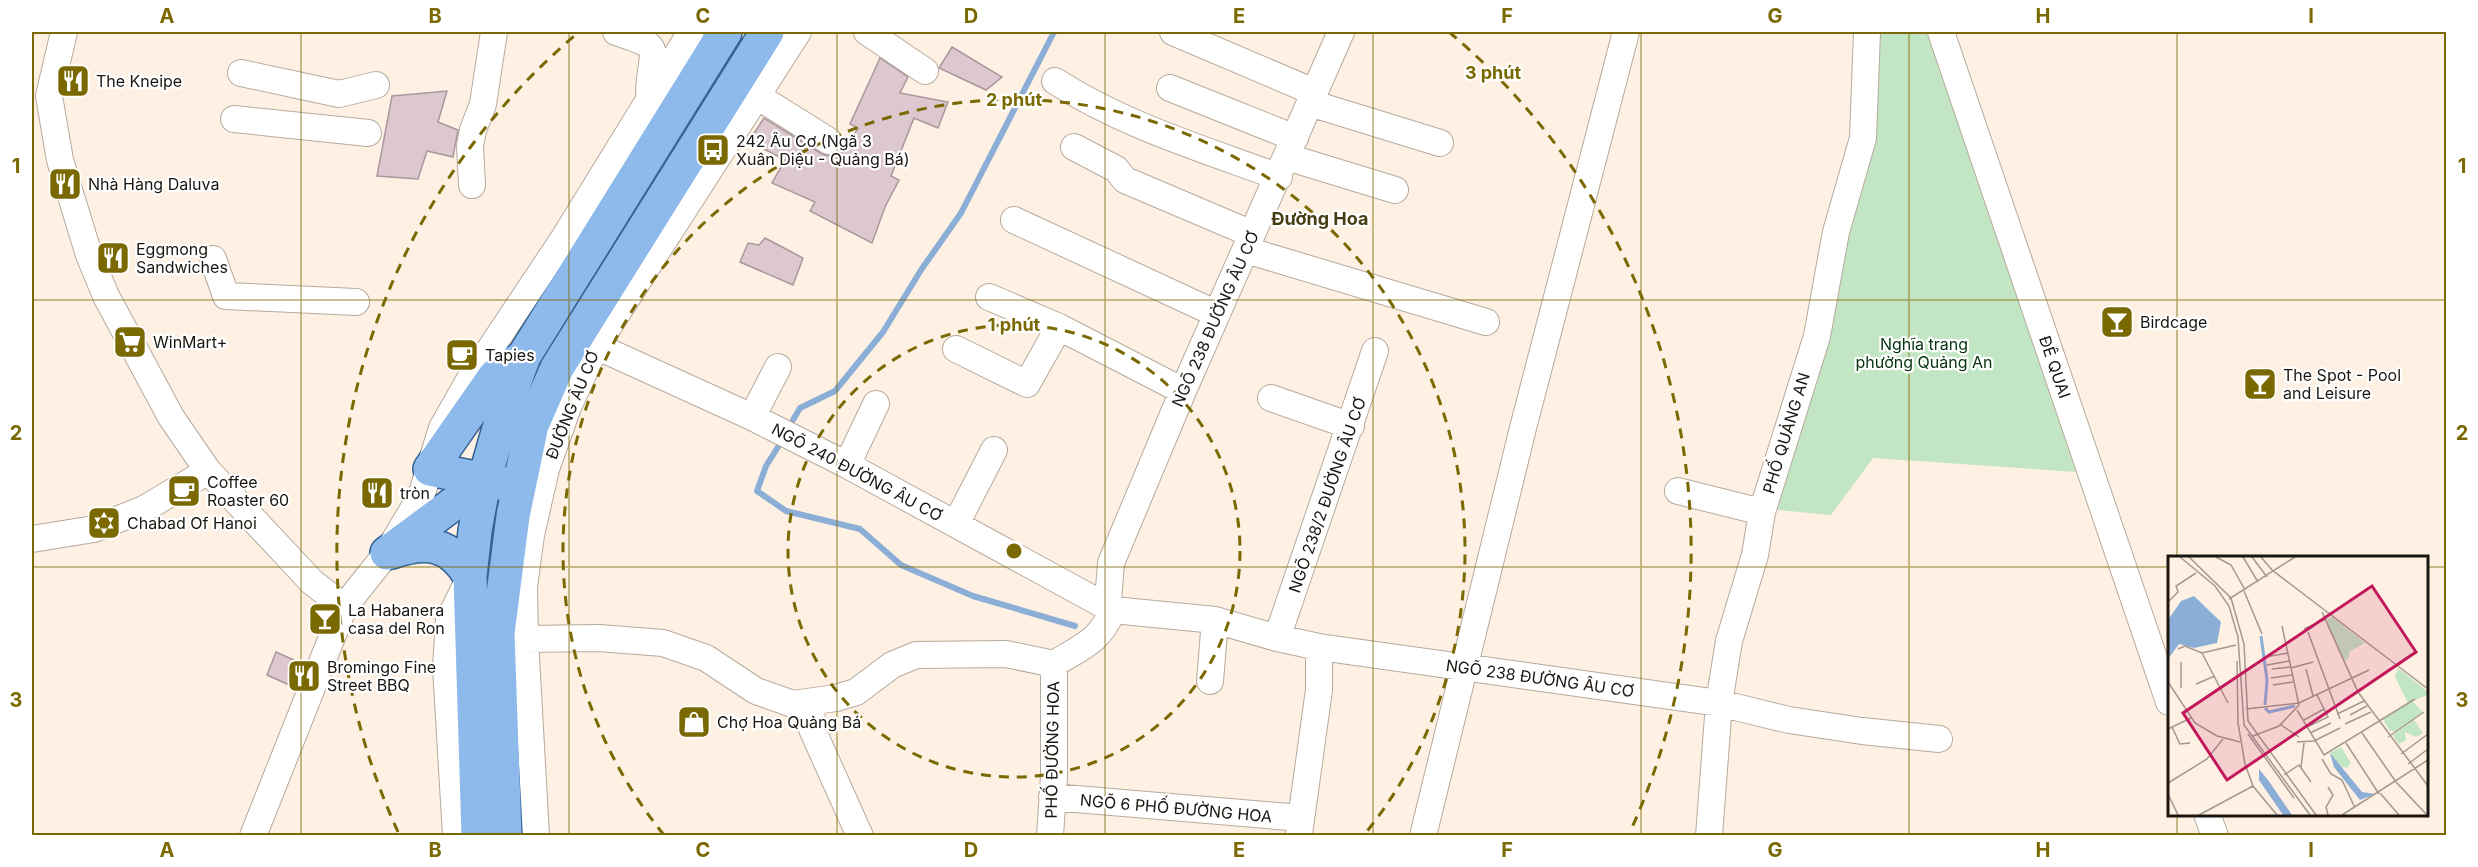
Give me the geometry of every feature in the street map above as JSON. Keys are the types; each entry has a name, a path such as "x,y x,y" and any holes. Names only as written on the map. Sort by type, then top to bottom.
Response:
{"main road":[{"path":"478,836 470,576 484,482 504,411 524,356 725,32"},
{"name":"ĐƯỜNG ÂU CƠ","path":"505,836 511,636 519,486 532,425 557,368 767,32"},
{"path":"519,486 484,482 430,469 495,376 524,356"},
{"path":"387,553 484,482"},
{"path":"387,553 429,544 454,556 470,576"}],"street":[{"path":"64,32 40,95 89,255 98,275 171,417 208,471 312,582 344,607"},
{"path":"472,185 470,146 472,130 483,104 494,32"},
{"path":"616,32 645,41 651,46 654,53 648,102"},
{"path":"253,836 344,607 387,553 421,496 442,428 470,379 504,329 691,32"},
{"name":"ĐƯỜNG ÂU CƠ","path":"536,836 511,636 524,587 531,536 546,469 568,407 596,346 798,32"},
{"path":"867,32 925,71"},
{"path":"1173,32 1312,98 1440,143"},
{"name":"NGÕ 238 ĐƯỜNG ÂU CƠ","path":"1340,32 1183,390 1111,563 1108,601 1113,610 1215,620 1277,638 1319,647 1719,703 1789,720 1862,731 1939,739"},
{"path":"1422,836 1462,668 1626,32"},
{"name":"PHỐ QUẢNG AN","path":"1709,836 1719,703 1729,641 1755,555 1762,512 1816,336 1836,232 1863,138 1867,32"},
{"name":"ĐÊ QUAI","path":"1941,32 2168,699"},
{"path":"241,73 339,94 376,85"},
{"path":"1054,81 1094,105 1202,150 1287,157 1395,190"},
{"path":"1170,88 1287,157"},
{"path":"758,96 829,141"},
{"path":"234,119 368,133"},
{"path":"1074,147 1116,169 1125,180 1249,242 1486,322"},
{"path":"1014,220 1217,314"},
{"path":"213,259 226,296 356,302"},
{"path":"989,297 1059,327 1183,390"},
{"path":"490,308 504,329"},
{"path":"956,349 1027,384 1059,327"},
{"name":"NGÕ 240 ĐƯỜNG ÂU CƠ","path":"596,346 752,417 847,465 1113,610"},
{"name":"NGÕ 238/2 ĐƯỜNG ÂU CƠ","path":"1277,638 1375,351"},
{"path":"752,417 778,367"},
{"path":"1271,398 1351,426"},
{"path":"847,465 876,404"},
{"path":"956,524 994,450"},
{"path":"32,539 94,530 144,509 208,471"},
{"path":"1678,491 1762,512"},
{"path":"456,836 447,667 449,620 470,576"},
{"path":"511,636 610,638 663,643 705,658 756,691 793,704 856,692 892,665 916,655 1006,654 1054,664 1099,635 1113,610"},
{"path":"1210,681 1215,620"},
{"path":"1300,827 1319,690 1319,647"},
{"name":"PHỐ ĐƯỜNG HOA","path":"1050,836 1054,664"},
{"path":"811,702 812,729 860,836"},
{"name":"NGÕ 6 PHỐ ĐƯỜNG HOA","path":"1052,797 1300,827"},
{"path":"2208,816 2214,836"}],"green space":[{"name":"Nghĩa trang phường Quảng An","path":"1871,32 1931,32 2076,472 1873,458 1831,515 1766,509 1827,300"}],"building":[{"path":"952,47 1002,77 986,90 939,68"},
{"path":"880,58 908,77 900,93 948,102 938,128 914,118 891,176 899,180 885,207 872,243 810,211 815,202 772,183 785,160 749,141 764,118 822,154 829,156 839,152 843,153 858,128 850,124"},
{"path":"447,91 438,122 458,130 453,157 427,151 418,179 377,176 392,96"},
{"path":"765,238 803,258 793,285 740,262 748,243 759,245"},
{"path":"276,652 305,665 296,688 267,675"}],"waterway":[{"path":"793,420 800,408 835,391 883,332 921,270 961,213 1054,32"},
{"path":"778,447 766,466 757,491 786,511 860,529 901,565 973,596 1075,626"}],"place":[{"name":"The Kneipe","path":"73,81"},
{"name":"242 Âu Cơ (Ngã 3 Xuân Diệu - Quảng Bá)","path":"713,150"},
{"name":"Nhà Hàng Daluva","path":"65,184"},
{"name":"Eggmong Sandwiches","path":"113,258"},
{"name":"Birdcage","path":"2117,322"},
{"name":"WinMart+","path":"130,342"},
{"name":"Tapies","path":"462,355"},
{"name":"The Spot - Pool and Leisure","path":"2260,384"},
{"name":"Coffee Roaster 60","path":"184,491"},
{"name":"tròn","path":"377,493"},
{"name":"Chabad Of Hanoi","path":"104,523"},
{"name":"La Habanera casa del Ron","path":"325,619"},
{"name":"Bromingo Fine Street BBQ","path":"304,676"},
{"name":"Chợ Hoa Quảng Bá","path":"694,722"}],"district":[{"name":"Đường Hoa","path":"1320,219"}]}
